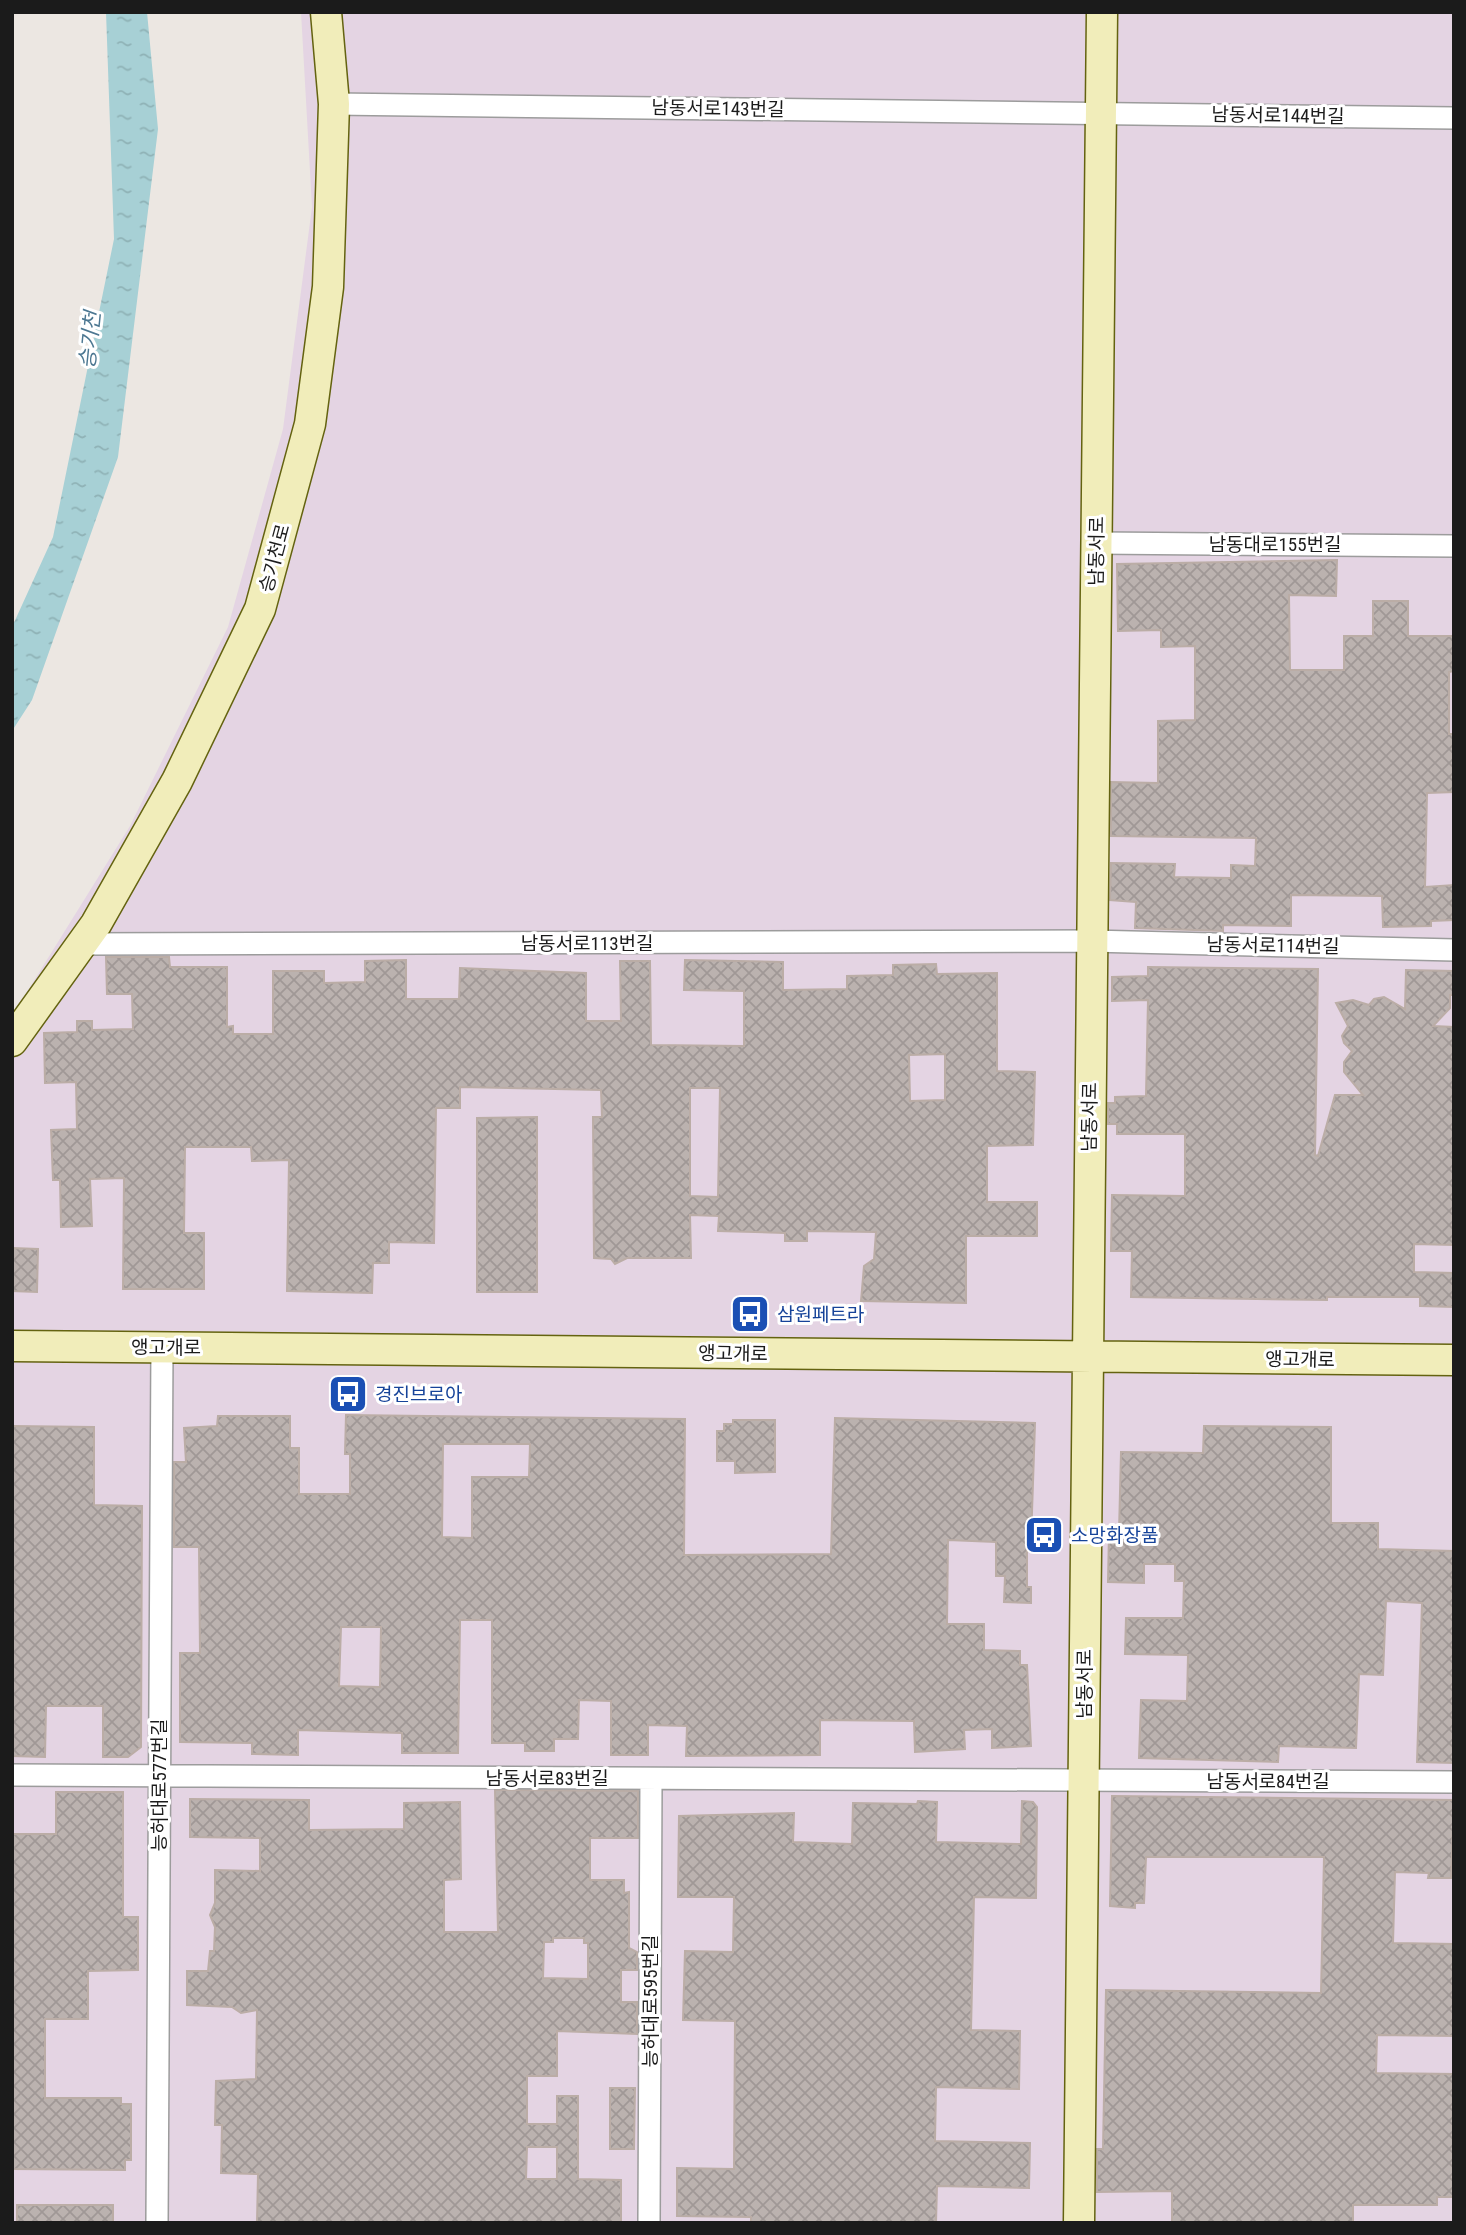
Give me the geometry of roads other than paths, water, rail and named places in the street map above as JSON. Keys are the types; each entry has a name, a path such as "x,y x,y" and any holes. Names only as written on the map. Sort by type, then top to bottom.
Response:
{"street":[{"name":"승기천로","path":"12,1041 82,944 177,781 260,609 310,424 328,287 334,104 326,12"},
{"name":"남동서로","path":"1079,2223 1102,12"},
{"name":"남동서로143번길","path":"334,104 1101,112"},
{"name":"남동서로144번길","path":"1101,112 1454,118"},
{"name":"남동대로155번길","path":"1096,543 1454,546"},
{"name":"남동서로113번길","path":"82,944 1091,941"},
{"name":"남동서로114번길","path":"1091,941 1454,950"},
{"name":"앵고개로","path":"12,1346 1454,1360"},
{"name":"능허대로577번길","path":"157,2223 162,1347"},
{"name":"남동서로83번길","path":"12,1775 1083,1780"},
{"name":"능허대로595번길","path":"649,2223 651,1779"},
{"name":"남동서로84번길","path":"1083,1780 1454,1782"}],"water":[{"path":"106,12 147,12 158,129 118,457 32,700 12,731 12,627 53,537 114,239"}],"place":[{"name":"삼원페트라","path":"750,1314"},
{"name":"경진브로아","path":"348,1394"},
{"name":"소망화장품","path":"1044,1535"}],"water label":[{"name":"승기천","path":"90,340"}]}
